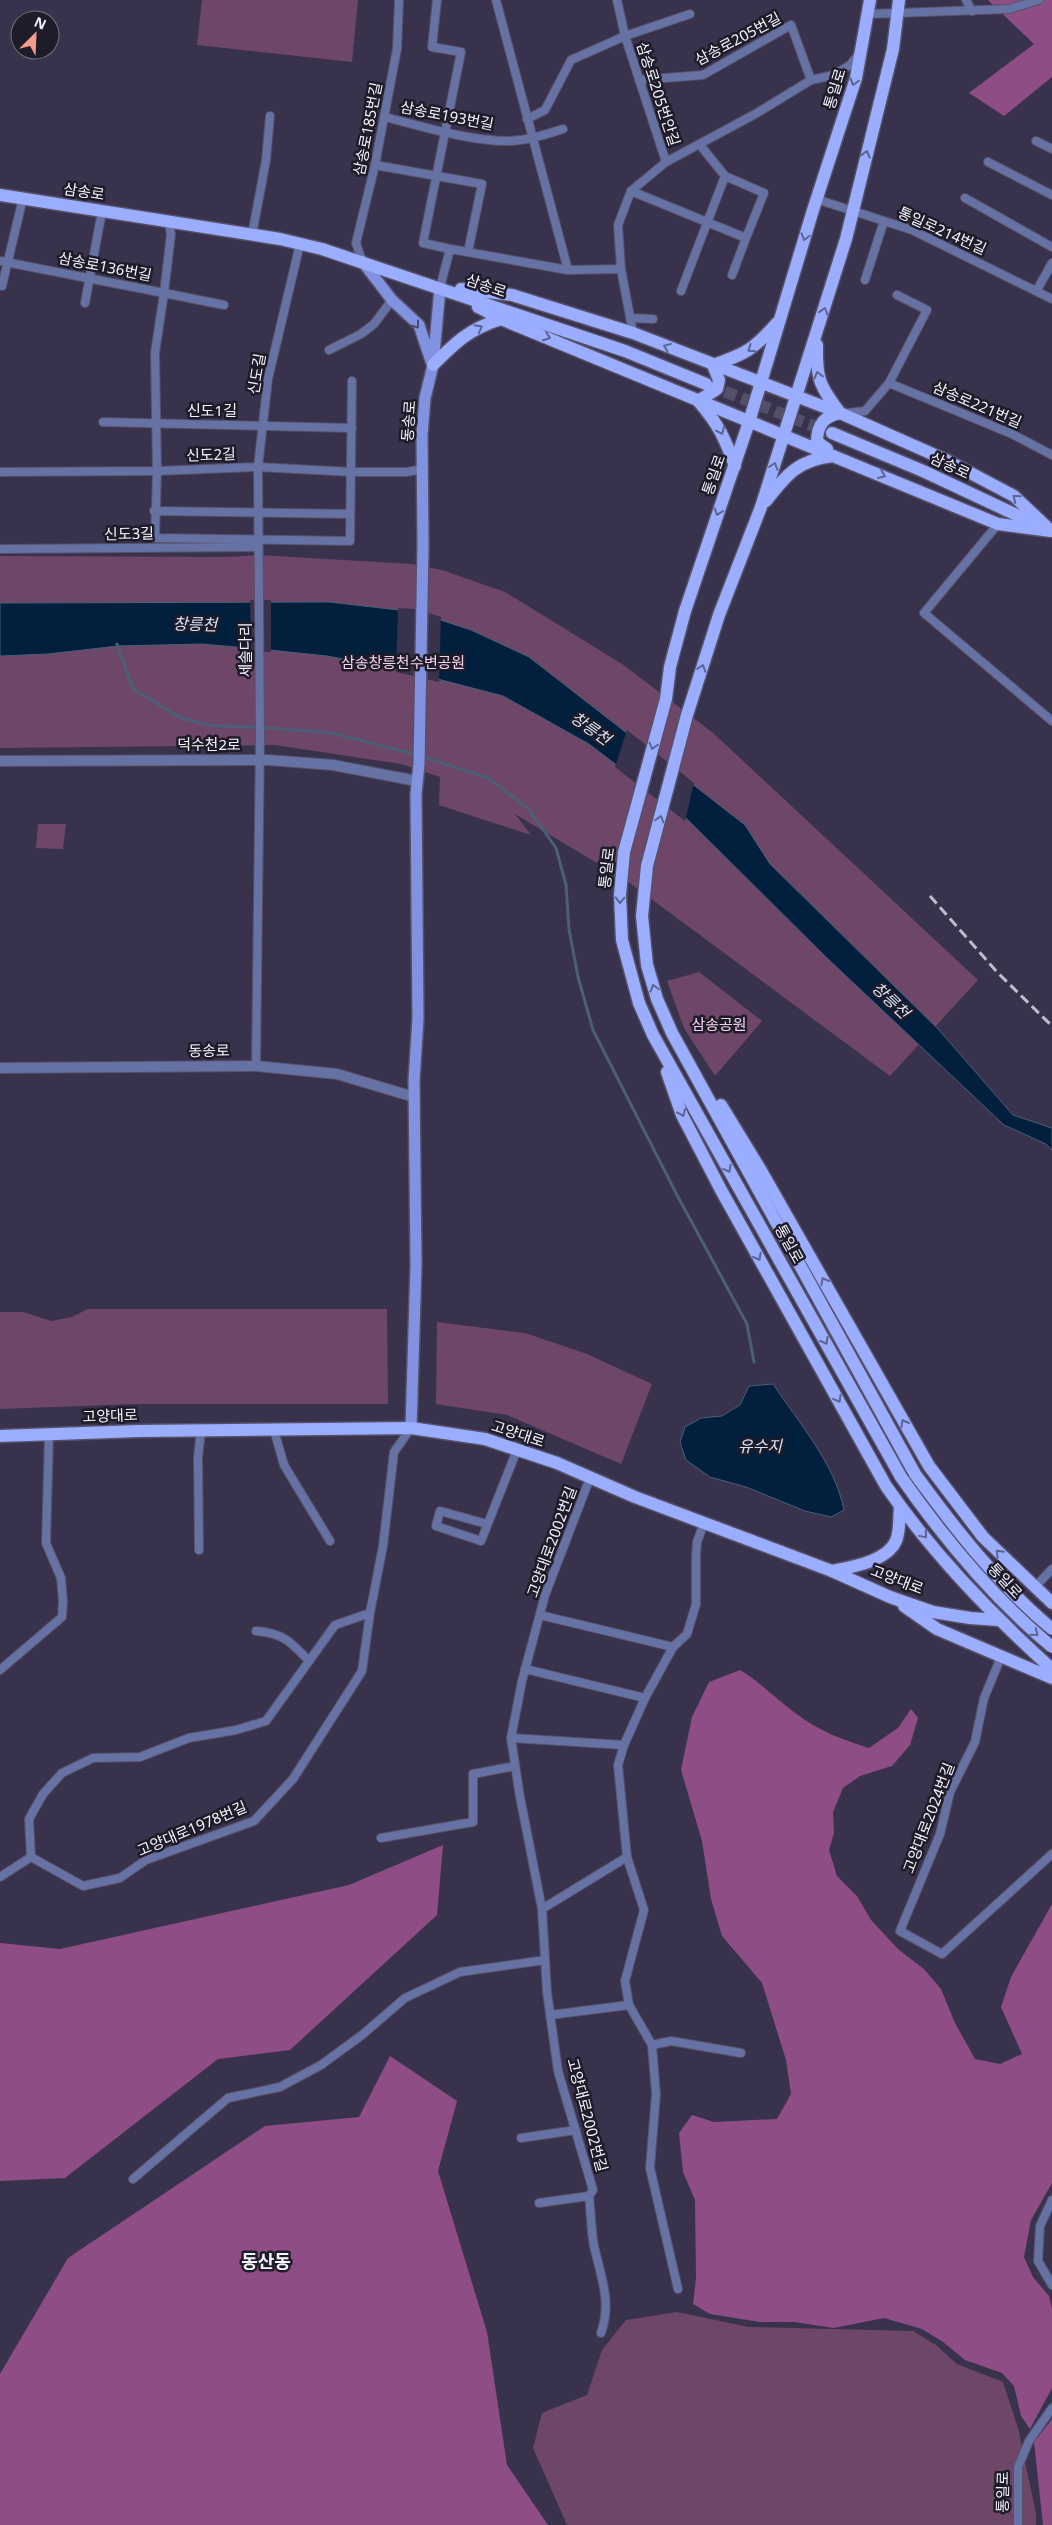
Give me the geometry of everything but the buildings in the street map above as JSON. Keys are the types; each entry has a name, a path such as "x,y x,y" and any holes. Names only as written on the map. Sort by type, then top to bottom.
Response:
{"main road":[{"name":"통일로","path":"870,0 856,78 816,199 735,466 685,611 670,668 666,699 624,852 621,886 622,940 634,986 653,1035 901,1477 933,1522 974,1571 1021,1621 1052,1647"},
{"name":"통일로","path":"899,0 899,13 893,49 853,211 818,331 761,507 718,615 687,715 647,866 642,916 647,964 657,999 672,1033 915,1474 983,1562 1009,1590 1052,1629"},
{"name":"삼송로","path":"0,195 300,244 362,261 625,351 706,384"},
{"path":"362,261 392,300 419,325 432,365 456,342 478,326 501,319"},
{"path":"440,288 501,319 998,524 1052,532"},
{"path":"440,288 512,295 633,333 840,413 946,460 1014,496 1052,532"},
{"name":"동송로","path":"417,781 422,436 425,398 432,365 440,288"},
{"path":"713,365 740,356 756,347 781,319"},
{"path":"818,331 816,368 821,387 840,413"},
{"path":"698,401 717,389 719,380 713,365"},
{"path":"698,401 717,422 735,466"},
{"path":"837,456 817,442 817,433 822,421 829,415 840,413"},
{"name":"삼송로","path":"832,434 923,471 1052,532"},
{"path":"761,507 785,477 801,464 815,458 837,456"},
{"path":"411,1428 412,1331 416,1265 414,1097 418,1009 417,781"},
{"path":"672,1033 760,1169 928,1466 983,1537 1034,1588 1052,1603"},
{"path":"653,1035 682,1115 721,1190 886,1486 900,1506 976,1598 1052,1669"},
{"name":"고양대로","path":"0,1436 411,1428 484,1439 832,1571 890,1597 933,1612 998,1620"},
{"path":"832,1571 861,1566 879,1556 891,1546 896,1540 900,1506"},
{"path":"998,1620 1034,1588"},
{"path":"890,1597 937,1628 1052,1678"}],"street":[{"name":"삼송로185번길","path":"362,261 356,244 385,117 397,49 399,0"},
{"path":"436,0 432,47 461,52 423,243 568,270 621,269"},
{"path":"496,0 568,270"},
{"name":"삼송로205번안길","path":"617,0 625,36 666,162"},
{"path":"966,0 972,11"},
{"path":"868,14 1009,9 1039,0"},
{"name":"삼송로205번안길","path":"625,36 690,14"},
{"name":"삼송로205번길","path":"640,80 703,76 791,25 810,80"},
{"path":"528,119 545,110 571,60 625,36"},
{"path":"633,333 621,269 618,225 631,191 666,162 810,80 834,75 843,70 861,52"},
{"path":"252,235 266,160 270,116"},
{"name":"삼송로193번길","path":"385,117 445,132 505,141 534,138 563,129"},
{"path":"1036,140 1052,149"},
{"path":"700,144 724,176 764,193 732,275"},
{"path":"988,162 1052,195"},
{"path":"375,164 436,177 491,185"},
{"path":"681,291 724,176"},
{"path":"468,252 482,184"},
{"path":"631,191 746,238"},
{"path":"2,286 23,198"},
{"path":"965,198 1052,248"},
{"name":"통일로214번길","path":"816,199 912,230 1052,299"},
{"path":"84,303 102,211"},
{"name":"삼송로136번길","path":"0,261 164,293 171,234 168,222"},
{"path":"866,280 884,222"},
{"name":"신도길","path":"260,562 258,543 258,467 268,379 300,244"},
{"path":"440,288 450,249"},
{"path":"1037,290 1052,263"},
{"path":"224,304 164,293 155,353 157,471 154,511 258,511 350,514 352,381"},
{"path":"840,413 865,411 889,383 927,310 897,295"},
{"path":"329,350 361,334 374,324 392,300"},
{"path":"630,318 653,319"},
{"name":"삼송로221번길","path":"889,383 1012,434 1052,455"},
{"path":"865,411 872,426"},
{"name":"신도1길","path":"102,422 352,428"},
{"name":"신도2길","path":"0,472 157,471 258,467 352,472 407,472 422,469"},
{"name":"신도3길","path":"154,511 155,538 258,543"},
{"name":"신도3길","path":"0,549 350,541 350,514"},
{"path":"998,524 924,613 1052,721"},
{"name":"세솔다리","path":"256,1066 260,562"},
{"name":"덕수천2로","path":"0,761 259,760 333,765 417,781"},
{"name":"동송로","path":"0,1068 256,1066 336,1074 414,1097"},
{"name":"고양대로1978번길","path":"31,1857 83,1886 120,1878 146,1860 254,1820 292,1779 362,1671 370,1613 384,1546 394,1452 411,1428"},
{"path":"274,1430 284,1465 330,1541"},
{"path":"199,1550 198,1457 201,1431"},
{"path":"0,1670 62,1617 61,1578 46,1543 49,1435"},
{"path":"487,1524 440,1511 436,1526 481,1541 517,1450"},
{"name":"고양대로2002번길","path":"590,1478 545,1595 525,1669 511,1738 542,1909 550,2015 558,2071 593,2190 589,2196 594,2246 601,2267 607,2316 601,2333"},
{"path":"678,2289 650,2168 656,2094 652,2045 629,2005 625,1980 644,1910 627,1857 618,1765 624,1745 645,1698 673,1647 687,1634 696,1604 696,1549 704,1523"},
{"path":"1034,1588 1052,1569"},
{"path":"0,1877 31,1857 29,1819 44,1794 62,1773 93,1758 140,1757 189,1738 236,1730 266,1721 335,1625 370,1613"},
{"name":"고양대로2002번길","path":"540,1615 673,1647"},
{"path":"256,1631 269,1632 288,1638 308,1661"},
{"name":"고양대로2024번길","path":"1001,1657 984,1698 975,1742 950,1792 940,1834 900,1931 942,1954 1052,1854"},
{"path":"525,1669 645,1698"},
{"path":"511,1738 624,1745"},
{"path":"381,1838 473,1822 473,1774 515,1766"},
{"path":"542,1909 627,1857"},
{"path":"134,2179 228,2098 280,2087 321,2065 362,2036 405,1998 460,1972 545,1960"},
{"path":"550,2015 629,2005"},
{"path":"652,2045 671,2042 741,2053"},
{"path":"520,2138 576,2130"},
{"path":"539,2203 589,2196"},
{"path":"1052,2200 1040,2226 1038,2261 1052,2285"},
{"name":"통일로","path":"1018,2525 1018,2467 1030,2440 1052,2408"}],"green space":[{"path":"202,0 358,0 352,62 197,45"},
{"name":"삼송창릉천수변공원","path":"259,555 411,564 442,570 505,592 622,664 712,732 978,980 890,1076 627,881 515,814 531,835 439,805 440,777 401,764 275,745 0,748 0,556 226,557"},
{"path":"38,824 66,824 63,849 36,848"},
{"name":"삼송공원","path":"699,972 762,1021 715,1076 684,1028 667,981"},
{"path":"88,1309 387,1309 388,1404 135,1404 0,1409 0,1312 23,1312 51,1321 72,1317"},
{"path":"437,1322 525,1333 587,1354 652,1384 621,1464 507,1415 436,1404"},
{"path":"677,2312 749,2327 913,2331 936,2345 957,2364 1003,2382 1018,2428 1036,2514 1036,2525 567,2525 533,2448 542,2413 587,2395 602,2350 626,2320"}],"shaded area":[{"path":"988,0 1052,0 1052,77 1004,116 969,93 1034,44"},
{"path":"740,1670 818,1728 834,1736 869,1748 898,1728 911,1709 918,1718 910,1745 892,1766 860,1776 843,1788 833,1812 834,1833 829,1850 837,1876 857,1896 871,1920 899,1950 924,1969 941,1989 955,2023 975,2059 1000,2064 1022,2054 1001,2007 1011,1977 1052,1904 1052,2183 1031,2220 1024,2257 1033,2277 1049,2296 1052,2309 1052,2388 1030,2429 1021,2416 1014,2386 1002,2373 965,2360 943,2342 922,2329 884,2318 834,2328 794,2322 760,2322 710,2314 693,2304 696,2278 695,2200 683,2172 679,2133 692,2115 714,2122 777,2119 791,2094 786,2060 762,1983 722,1936 711,1899 702,1841 681,1770 692,1717 709,1682"},
{"path":"443,1845 437,1915 290,2050 218,2059 65,2178 0,2181 0,1943 60,1949 349,1885"},
{"path":"390,2056 457,2101 438,2171 487,2332 507,2465 548,2525 0,2525 0,2374 68,2258 265,2126 359,2117"},
{"path":"1052,2419 1052,2525 1043,2525 1034,2442"}],"water":[{"name":"창릉천","path":"329,602 416,612 471,630 529,657 745,825 770,864 939,1030 1013,1115 1052,1128 1052,1150 1046,1144 1004,1125 826,957 685,817 589,744 503,696 403,670 327,656 201,644 118,646 48,654 0,656 0,603"},
{"name":"유수지","path":"773,1384 815,1444 833,1476 844,1510 831,1517 805,1511 746,1487 710,1477 686,1460 680,1442 685,1427 701,1418 722,1416 740,1405 749,1386"}],"pier":[{"path":"250,600 271,600 271,652 251,651"},
{"path":"398,608 416,609 441,617 439,682 396,672"},
{"path":"627,730 694,783 685,821 615,767"}],"waterway":[{"path":"117,644 133,689 181,718 213,726 260,727 331,733 414,754 488,778 528,808 556,848 566,885 569,929 578,977 593,1030 677,1195 747,1324 754,1362"}],"tunnel":[{"path":"708,385 829,432"}],"railway":[{"path":"930,896 997,972 1052,1026"}],"district":[{"name":"동산동","path":"266,2262"}]}
